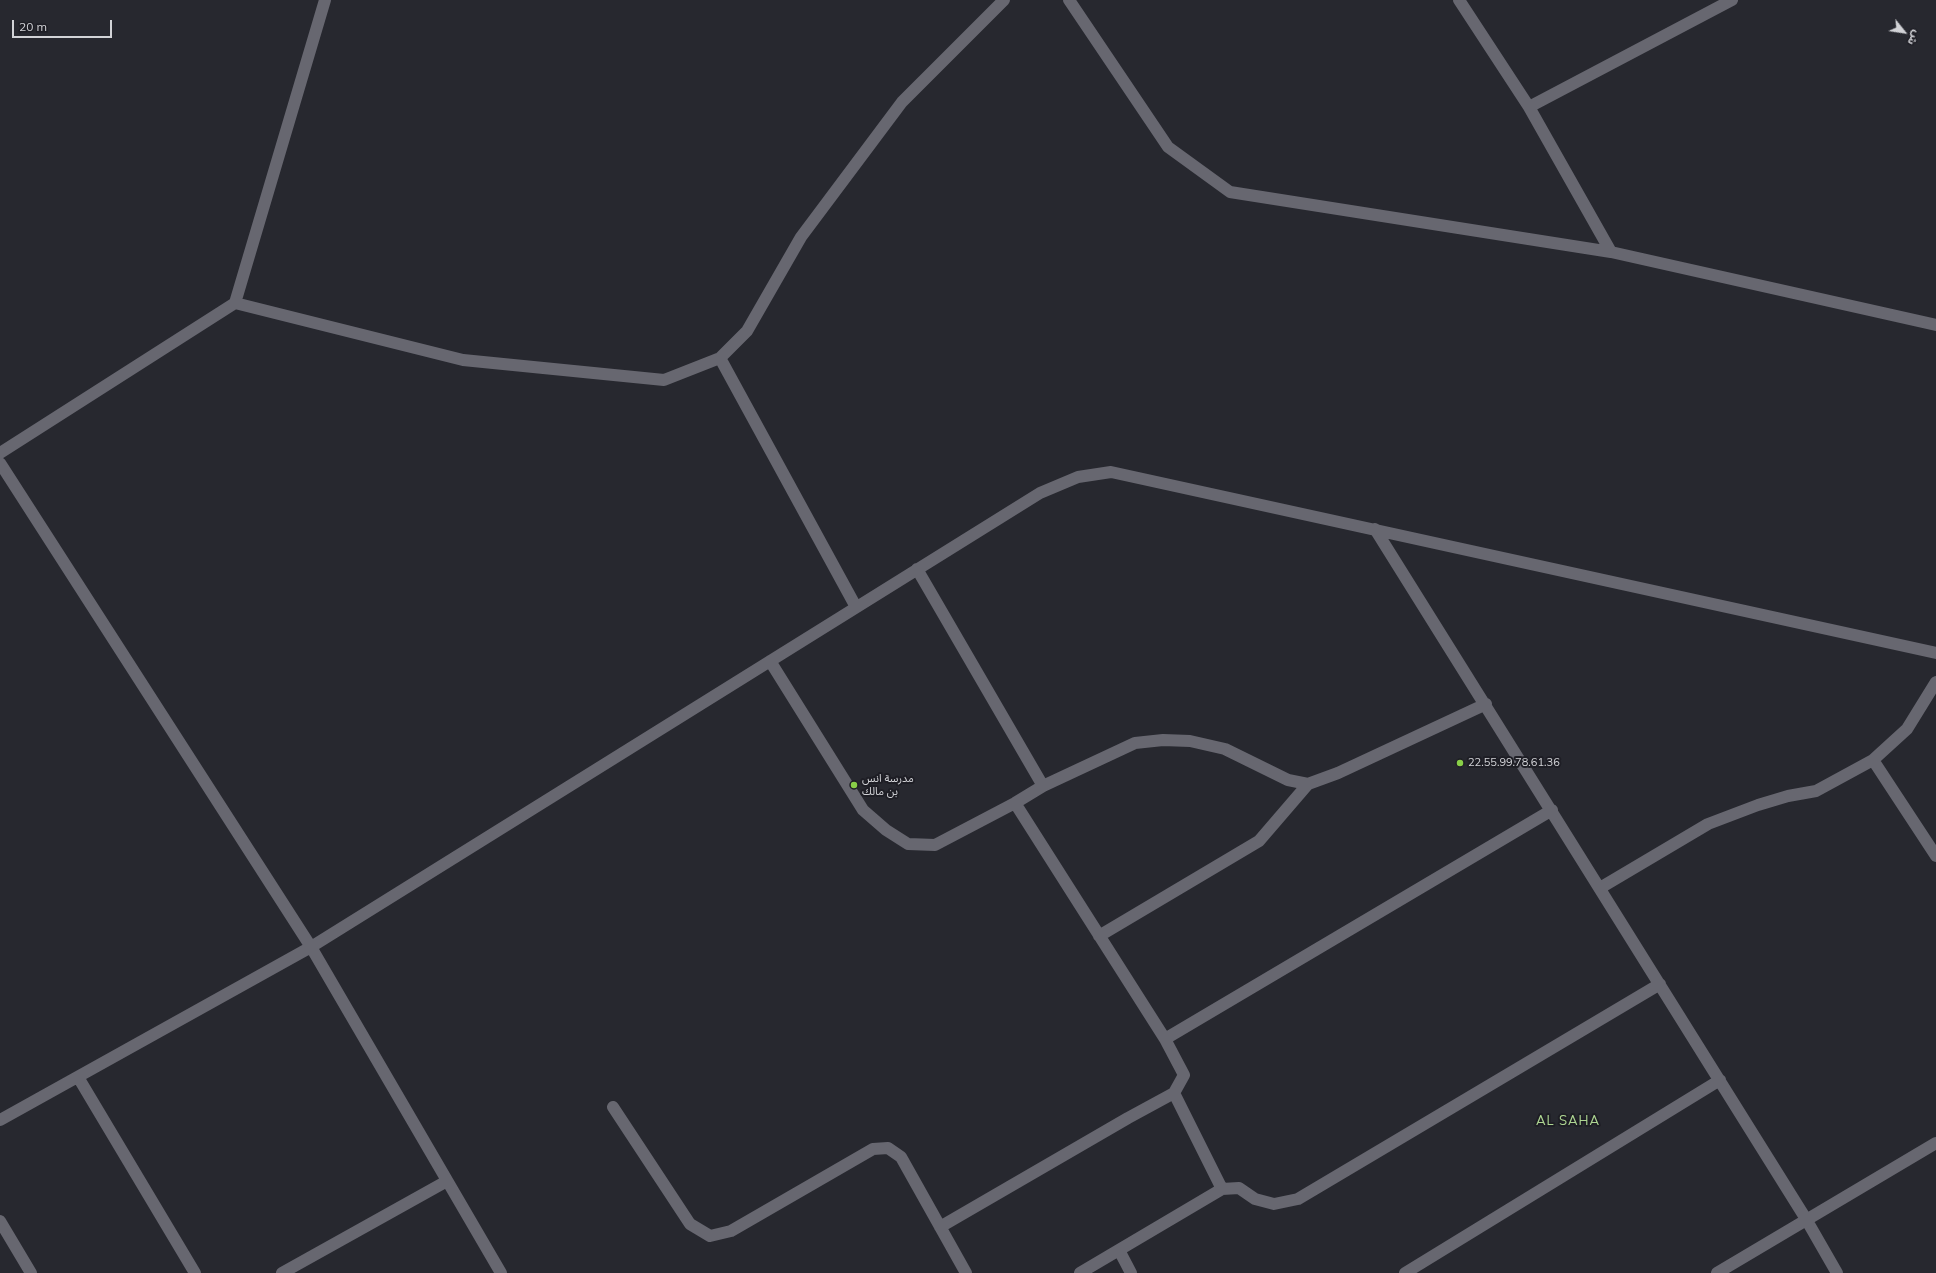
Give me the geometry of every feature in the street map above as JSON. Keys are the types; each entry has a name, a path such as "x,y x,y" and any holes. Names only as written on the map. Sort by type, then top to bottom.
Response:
{"street":[{"path":"0,453 235,303 325,0"},
{"path":"235,303 463,360 664,380 720,358 747,331 801,237 902,102 1004,0"},
{"path":"1069,0 1168,147 1230,192 1612,252 1936,325"},
{"path":"1459,0 1529,107 1612,252"},
{"path":"1529,107 1732,0"},
{"path":"720,358 856,607"},
{"path":"0,463 311,947 500,1273"},
{"path":"0,1120 311,947 1040,493 1078,477 1111,472 1936,653"},
{"path":"1375,529 1486,704 1720,1080 1806,1219 1837,1273"},
{"path":"917,569 1043,786"},
{"path":"770,661 863,810 886,830 908,844 935,845 1015,803 1043,786 1135,743 1163,740 1190,741 1225,749 1288,780 1308,784"},
{"path":"1600,888 1708,824 1758,805 1788,796 1816,791 1873,760 1907,729 1936,682"},
{"path":"1099,936 1259,841 1308,784 1338,773 1486,704"},
{"path":"1873,760 1936,856"},
{"path":"940,1227 1174,1093 1184,1075 1165,1039 1015,803"},
{"path":"1165,1039 1552,810"},
{"path":"1080,1273 1222,1189 1239,1188 1255,1199 1274,1204 1298,1199 1660,984"},
{"path":"78,1077 195,1273"},
{"path":"1405,1273 1720,1080"},
{"path":"1174,1093 1222,1189"},
{"path":"613,1107 690,1224 710,1236 731,1231 873,1149 888,1148 901,1157 965,1273"},
{"path":"1717,1273 1936,1143"},
{"path":"282,1273 447,1181"},
{"path":"0,1221 31,1273"},
{"path":"1119,1250 1131,1273"}],"place":[{"name":"22.55.99.78.61.36","path":"1460,763"},
{"name":"مدرسة انس بن مالك","path":"854,785"}],"district":[{"name":"AL SAHA","path":"1568,1121"}]}
